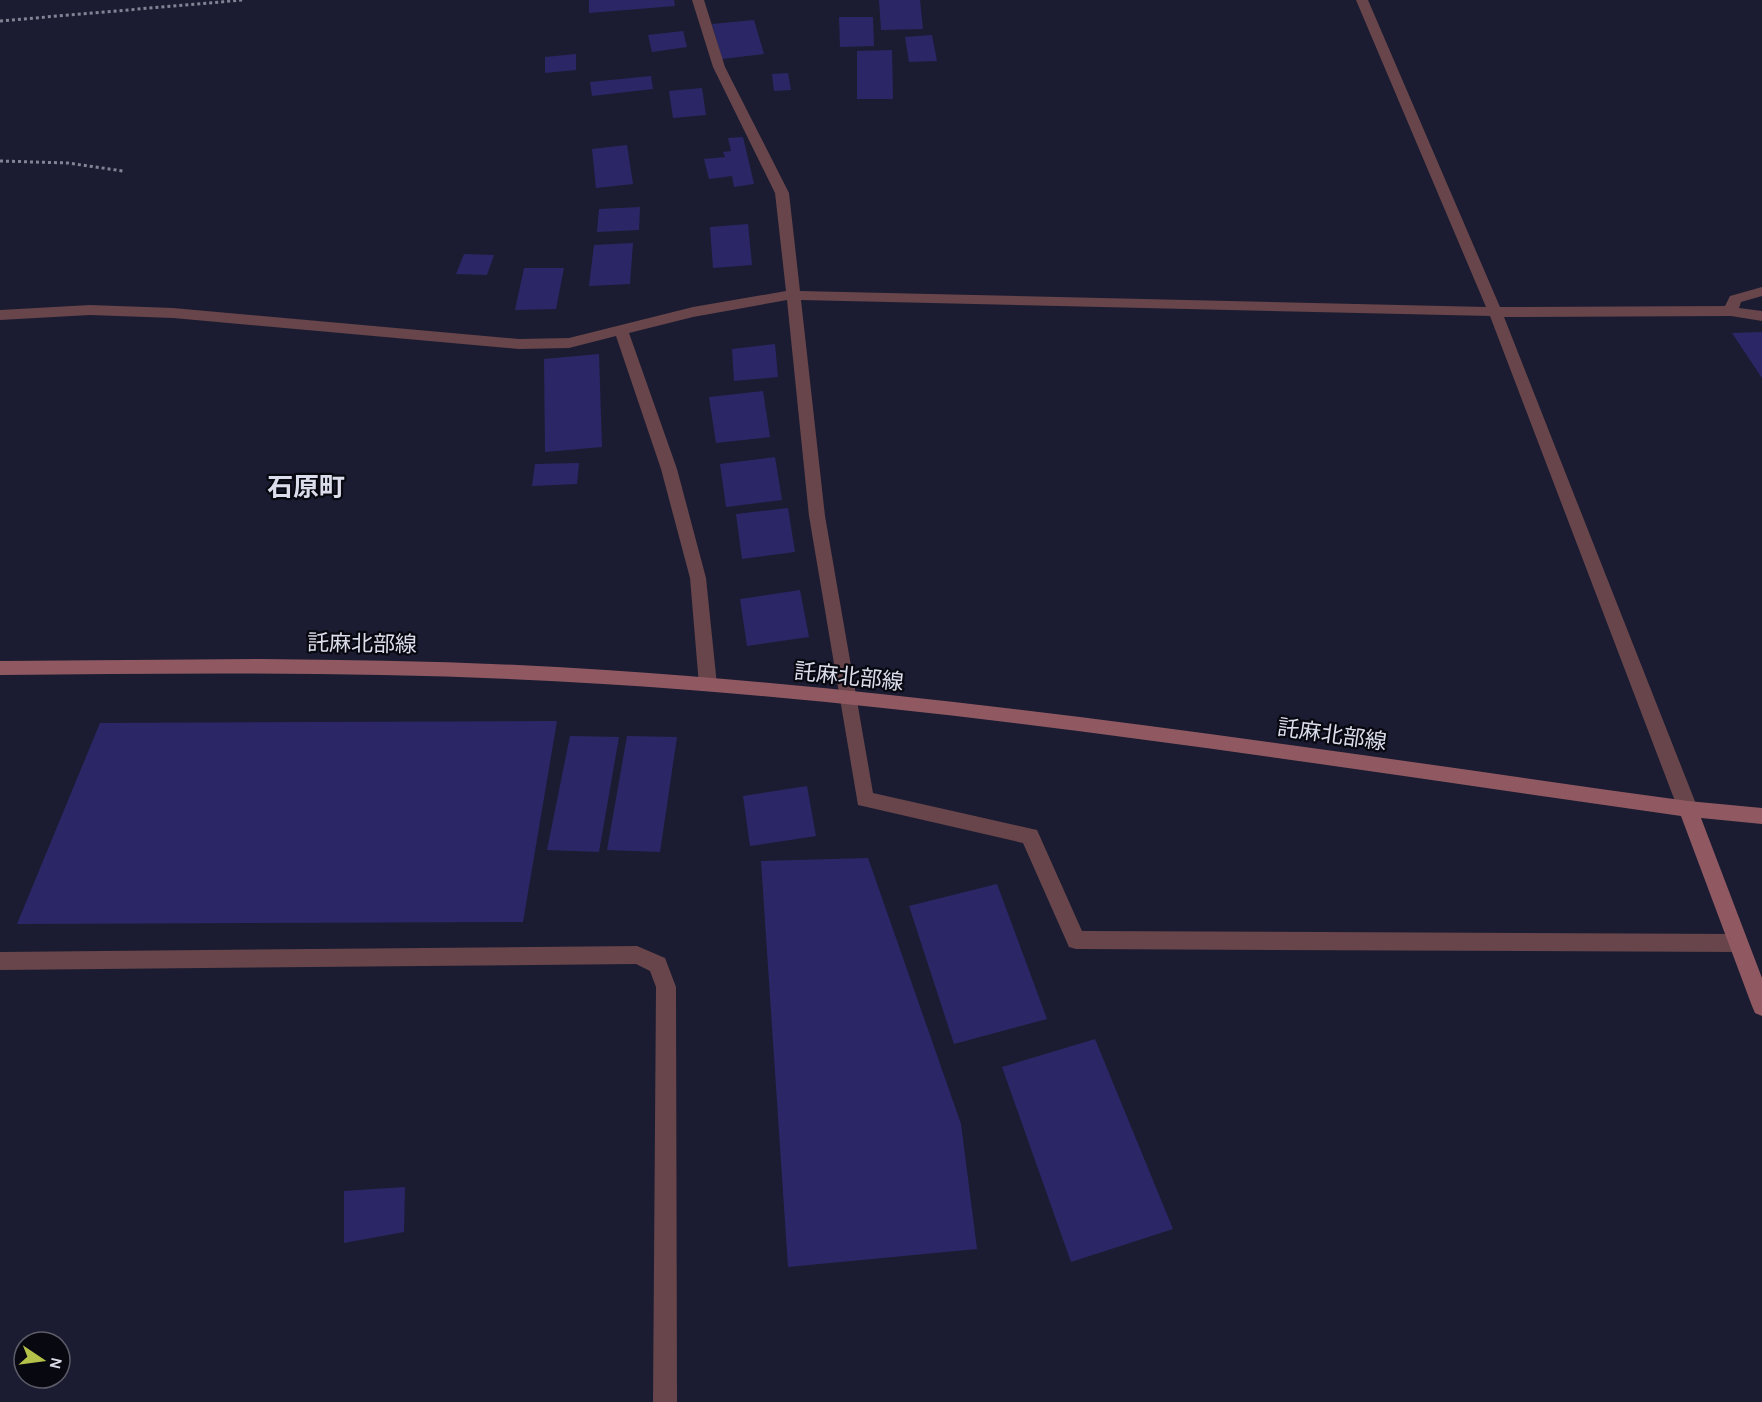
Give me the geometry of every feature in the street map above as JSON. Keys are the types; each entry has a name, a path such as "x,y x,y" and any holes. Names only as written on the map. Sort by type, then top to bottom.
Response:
{"main road":[{"name":"託麻北部線","path":"0,668 169,666 469,670 708,686 848,700 1228,745 1688,809 1762,816"},
{"path":"1688,809 1762,1006"}],"street":[{"path":"698,0 719,67 782,193 791,294 817,516 865,799 1030,836 1076,940 1737,943"},
{"path":"1362,0 1495,312 1688,809"},
{"path":"1731,311 1735,299 1762,291"},
{"path":"0,315 90,310 173,313 519,344 569,344 693,312 791,294 1495,312 1731,311 1762,316"},
{"path":"621,331 669,469 698,578 708,686"},
{"path":"0,961 637,955 658,965 666,987 665,1402"}],"path":[{"path":"0,21 243,0"},
{"path":"0,161 68,163 123,171"}],"building":[{"path":"589,0 674,0 675,6 589,13"},
{"path":"879,0 920,0 923,29 881,30"},
{"path":"839,17 873,17 874,46 840,47"},
{"path":"754,20 764,54 722,59 712,24"},
{"path":"683,31 687,47 652,52 648,35"},
{"path":"932,35 937,61 909,62 905,37"},
{"path":"892,50 893,99 857,99 857,51"},
{"path":"576,54 576,70 545,73 545,57"},
{"path":"788,73 791,90 774,91 772,74"},
{"path":"651,76 653,89 592,96 590,82"},
{"path":"702,88 706,115 673,118 669,91"},
{"path":"743,137 754,184 734,187 732,176 709,179 704,159 725,157 723,152 731,151 728,138"},
{"path":"627,145 633,184 596,188 592,149"},
{"path":"640,207 639,230 597,232 599,209"},
{"path":"748,224 752,265 713,268 710,227"},
{"path":"633,243 630,284 589,286 594,245"},
{"path":"464,254 494,255 487,275 456,274"},
{"path":"524,268 564,268 556,309 515,310"},
{"path":"1762,332 1762,378 1732,333"},
{"path":"775,344 778,377 734,381 732,349"},
{"path":"599,354 602,447 545,452 544,359"},
{"path":"763,391 770,437 716,443 709,397"},
{"path":"775,457 782,500 726,507 720,464"},
{"path":"579,463 577,484 532,486 535,464"},
{"path":"788,508 795,552 742,559 736,514"},
{"path":"800,590 809,637 747,646 740,599"},
{"path":"557,721 523,922 17,924 100,723"},
{"path":"570,736 619,737 599,852 547,850"},
{"path":"627,736 677,737 660,852 607,850"},
{"path":"807,786 816,836 750,846 743,796"},
{"path":"868,858 961,1124 977,1249 788,1267 761,861"},
{"path":"997,884 1047,1019 954,1044 909,906"},
{"path":"1095,1039 1173,1229 1071,1262 1002,1067"},
{"path":"405,1187 404,1232 344,1243 344,1191"}],"district":[{"name":"石原町","path":"306,487"}]}
